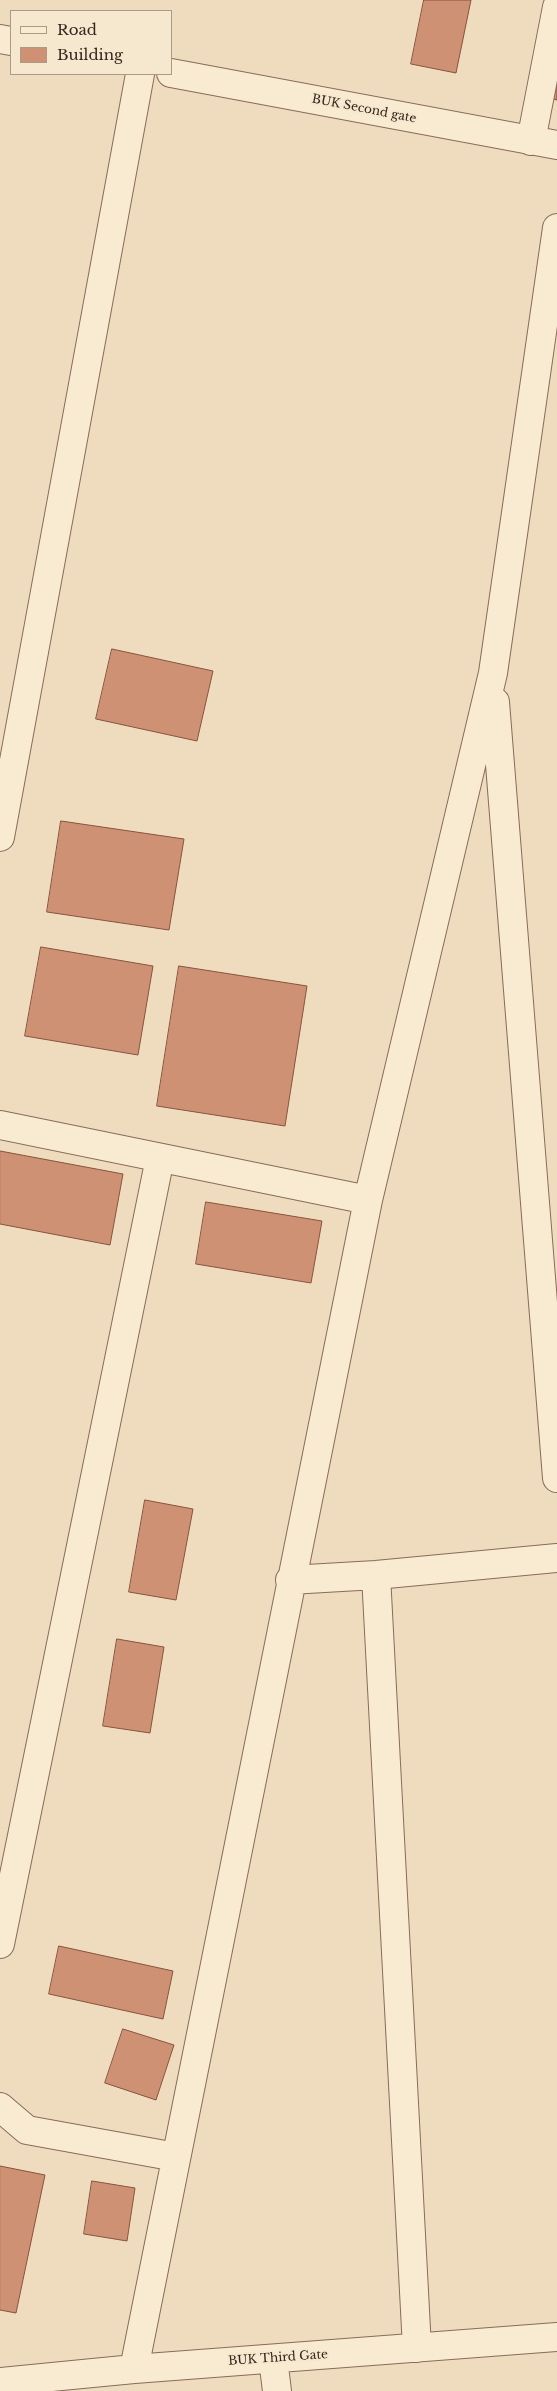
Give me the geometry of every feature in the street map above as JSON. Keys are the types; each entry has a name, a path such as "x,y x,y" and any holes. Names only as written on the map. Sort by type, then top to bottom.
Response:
{"street":[{"path":"544,143 557,7"},
{"name":"BUK Second gate","path":"172,73 544,143"},
{"path":"0,838 140,75"},
{"path":"134,2369 290,1580 368,1200 493,674 557,228"},
{"path":"493,674 557,1478"},
{"path":"0,1125 368,1200"},
{"path":"0,1944 160,1158"},
{"path":"290,1580 376,1575 557,1558"},
{"path":"376,1575 416,2348"},
{"path":"0,2107 27,2130 176,2157"},
{"name":"BUK Third Gate","path":"0,2382 134,2369 557,2337"},
{"path":"273,2359 277,2391"}],"building":[{"path":"424,0 471,0 456,73 411,64"},
{"path":"557,68 557,100 550,98"},
{"path":"112,649 213,671 197,741 96,719"},
{"path":"61,821 184,839 169,930 47,912"},
{"path":"41,947 153,966 138,1055 25,1036"},
{"path":"179,966 307,986 285,1126 157,1106"},
{"path":"0,1151 123,1174 110,1245 0,1224"},
{"path":"206,1202 322,1221 311,1283 196,1264"},
{"path":"145,1500 193,1509 176,1600 129,1592"},
{"path":"117,1639 164,1647 150,1733 103,1726"},
{"path":"59,1946 173,1971 163,2019 49,1994"},
{"path":"123,2029 174,2045 156,2100 105,2083"},
{"path":"0,2166 45,2175 16,2313 0,2310"},
{"path":"92,2181 135,2188 127,2241 84,2234"}]}
